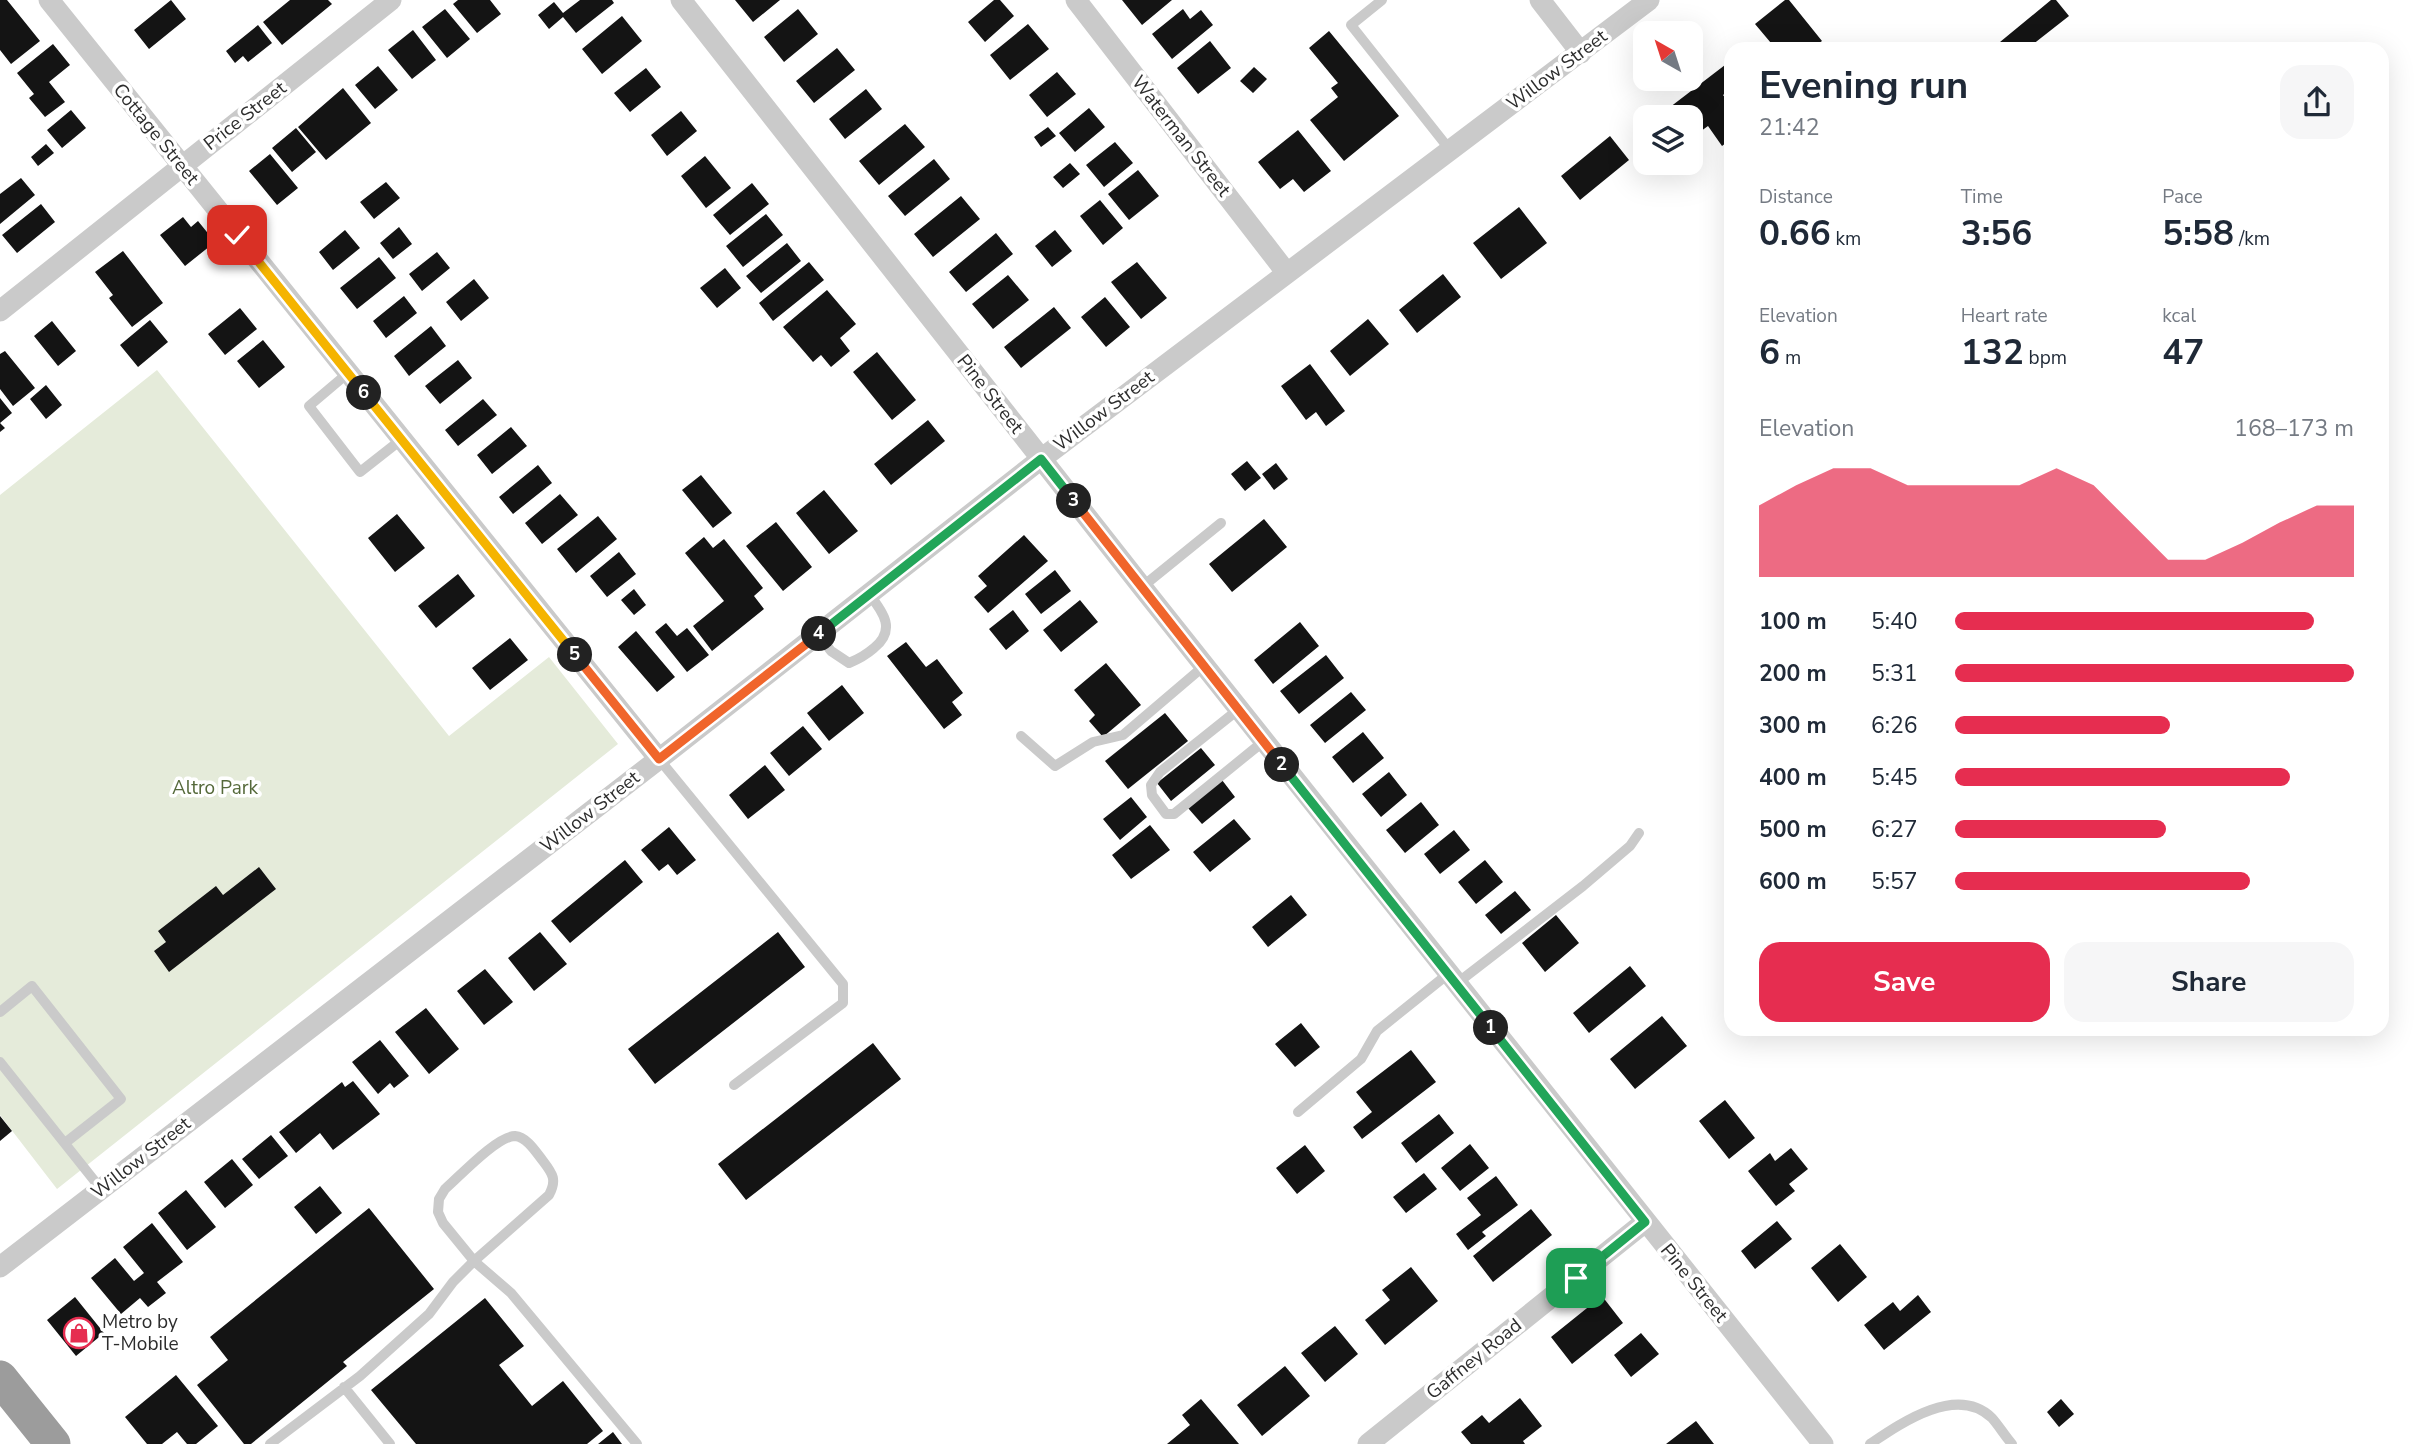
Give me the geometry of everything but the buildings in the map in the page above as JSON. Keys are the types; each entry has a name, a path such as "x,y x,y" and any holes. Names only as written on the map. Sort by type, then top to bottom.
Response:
{"highway":[{"path":"0,1378 53,1444"}],"street":[{"name":"Cottage Street","path":"49,0 659,759"},
{"name":"Pine Street","path":"681,0 1452,979 1823,1444"},
{"name":"Waterman Street","path":"1076,0 1286,272"},
{"path":"1540,0 1581,53"},
{"name":"Willow Street","path":"0,1267 659,759 1041,459 1649,0"},
{"name":"Price Street","path":"3,302 182,166 386,2"},
{"name":"Gaffney Road","path":"1368,1444 1645,1222"}],"lane":[{"path":"1382,0 1351,26 1450,150"},
{"path":"348,373 309,406 360,472 402,439"},
{"path":"1142,587 1221,523"},
{"path":"818,634 831,651 849,663 860,659 883,640 887,631 882,611 869,594"},
{"path":"1021,736 1055,766 1093,742 1124,735 1205,666"},
{"path":"1239,709 1160,772 1151,785 1152,795 1166,814 1174,814 1264,741"},
{"path":"659,759 844,984 843,1003 734,1085"},
{"path":"1298,1112 1361,1059 1377,1031 1583,886 1630,846 1639,833"},
{"path":"0,1012 32,986 121,1099 65,1143"},
{"path":"0,1062 101,1189"},
{"path":"270,1444 344,1387 429,1314 453,1282 474,1261 549,1195 555,1184 553,1175 528,1142 516,1136 502,1139 445,1189 439,1199 438,1212 443,1223 474,1261 511,1293 638,1444"},
{"path":"344,1387 390,1444"},
{"path":"1870,1444 1906,1420 1933,1408 1965,1404 1990,1416 2012,1444"}],"green space":[{"name":"Altro Park","path":"157,370 449,736 549,657 618,744 57,1189 0,1115 0,495"}],"place":[{"name":"Metro by T-Mobile","path":"79,1333"}],"route":[{"path":"237,235 659,759 1041,459 1645,1222 1576,1278"}]}
